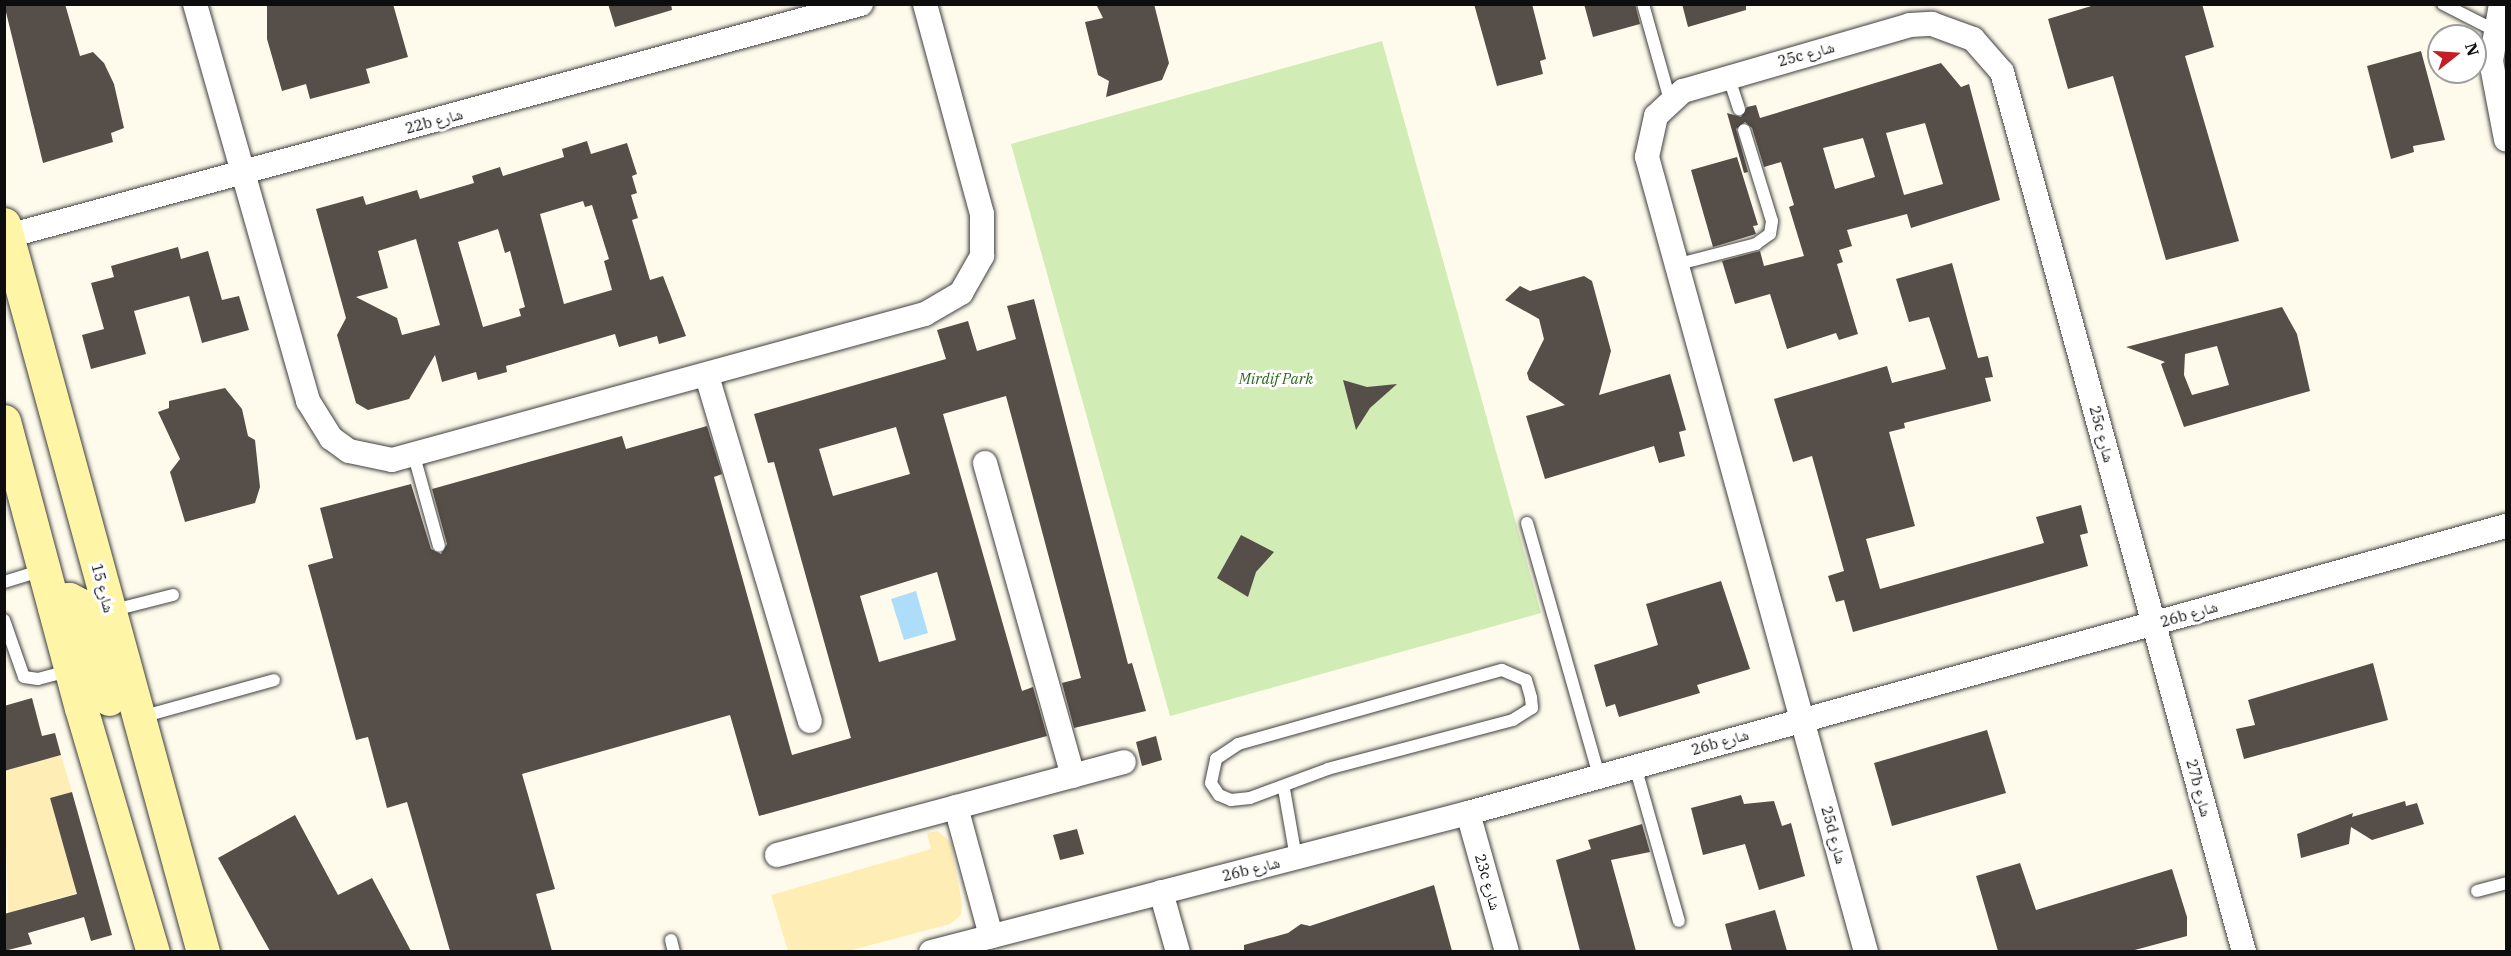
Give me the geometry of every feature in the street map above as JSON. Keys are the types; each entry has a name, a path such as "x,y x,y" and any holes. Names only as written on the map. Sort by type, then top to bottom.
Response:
{"street":[{"path":"195,4 242,173 317,421 349,451 370,459 414,456 707,376 925,314 944,306 974,276 982,256 982,214 925,4"},
{"name":"22b شارع","path":"6,230 242,173 861,4"},
{"path":"2501,4 2494,30 2494,92 2506,140"},
{"name":"25c شارع","path":"1802,719 1647,157 1656,116 1670,100 1697,84 1910,25 1954,29 1989,54 2009,93 2154,624"},
{"name":"شارع 15","path":"6,230 153,779 203,951"},
{"path":"707,376 810,721"},
{"path":"4,421 71,670 153,951"},
{"path":"985,463 1073,776"},
{"name":"26b شارع","path":"931,951 1468,813 2506,526"},
{"path":"54,607 69,599 81,605 125,750 153,779"},
{"name":"27b شارع","path":"2154,624 2244,951"},
{"name":"25d شارع","path":"1802,719 1866,951"},
{"path":"777,855 1124,762"},
{"path":"956,807 991,936"},
{"name":"23c شارع","path":"1468,813 1507,951"},
{"path":"1161,892 1178,951"}],"lane":[{"path":"1643,4 1670,100"},
{"path":"2443,4 2494,30"},
{"path":"1728,75 1739,109"},
{"path":"1676,265 1756,244 1770,234 1772,221 1744,130"},
{"path":"414,456 439,546"},
{"path":"1527,523 1599,776"},
{"path":"4,582 44,570"},
{"path":"109,612 173,596"},
{"path":"4,620 24,677 38,679 71,670"},
{"path":"1502,670 1526,680 1533,708 1514,720 1328,769 1284,789 1231,800 1219,795 1211,783 1211,769 1216,759 1238,744 1312,722 1502,670"},
{"path":"137,718 274,680"},
{"path":"1635,766 1679,921"},
{"path":"1284,789 1296,858"},
{"path":"2477,891 2506,883"}],"green space":[{"name":"Mirdif Park","path":"1382,41 1541,613 1170,716 1011,144"}],"sand":[{"path":"61,755 72,792 51,798 77,893 8,913 4,771"},
{"path":"938,831 951,843 962,904 961,915 950,924 848,951 788,951 771,895 931,849 927,833"}],"water":[{"path":"916,591 928,633 904,640 891,599"}],"building":[{"path":"4,4 65,4 80,56 93,52 104,63 114,84 124,128 111,133 113,142 43,163"},
{"path":"267,4 393,4 408,57 366,69 370,83 310,99 306,84 282,91 267,39"},
{"path":"608,4 671,4 672,10 615,27"},
{"path":"1096,4 1154,4 1169,63 1162,80 1106,97 1109,81 1098,75 1085,22 1103,18"},
{"path":"1474,4 1532,4 1546,59 1540,61 1543,74 1497,86"},
{"path":"1584,4 1635,4 1640,24 1593,37"},
{"path":"1682,4 1746,4 1746,10 1688,27"},
{"path":"2098,4 2202,4 2214,47 2185,56 2239,241 2166,260 2113,76 2068,89 2048,19"},
{"path":"2421,51 2427,73 2427,84 2430,84 2445,140 2413,146 2414,152 2391,159 2367,66"},
{"path":"1941,63 1961,87 1969,84 2000,200 1911,228 1907,214 1847,230 1852,246 1839,250 1843,262 1837,264 1858,334 1839,340 1836,333 1787,349 1770,294 1735,304 1722,261 1760,251 1764,266 1804,256 1789,207 1794,205 1781,162 1764,167 1752,128 1745,122 1736,129 1748,172 1744,173 1727,113 1741,117 1747,107 1756,105 1760,118","holes":["1925,123 1943,184 1904,195 1886,133","1863,138 1875,177 1835,189 1823,148"]},
{"path":"587,141 591,154 627,143 637,174 632,176 637,193 631,195 638,218 632,220 650,280 663,276 686,336 659,344 657,336 619,347 615,334 506,366 507,372 478,380 476,372 442,382 435,355 409,399 368,410 356,403 337,335 346,318 316,209 363,196 366,205 417,190 420,199 474,183 472,176 500,167 503,176 564,157 562,149","holes":["583,201 585,207 592,205 609,259 604,261 612,290 564,304 540,214","498,229 505,253 510,251 525,307 519,309 521,316 483,327 458,242","416,239 440,325 402,335 397,318 356,297 388,288 378,251"]},
{"path":"1737,157 1758,225 1753,226 1756,234 1713,247 1691,170"},
{"path":"178,247 181,259 208,251 222,300 239,296 249,330 202,343 189,296 134,311 146,354 91,369 82,335 104,329 91,283 114,277 111,266"},
{"path":"1952,263 1978,358 1988,356 1993,377 1985,378 1991,401 1904,423 1905,428 1889,432 1915,526 1866,539 1880,589 2044,543 2036,517 2081,505 2088,533 2080,535 2088,566 1853,632 1844,600 1836,602 1828,576 1844,571 1812,456 1793,462 1774,399 1887,366 1892,383 1946,369 1929,317 1909,322 1896,279"},
{"path":"1584,276 1592,281 1611,351 1599,395 1670,374 1686,430 1679,432 1685,456 1659,463 1654,446 1545,479 1526,416 1565,405 1529,380 1527,373 1544,339 1539,319 1505,300 1520,286 1530,291"},
{"path":"1034,299 1128,664 1132,663 1146,711 1074,728 1062,683 1081,678 1006,396 943,414 1022,691 1033,687 1047,736 759,816 730,715 522,774 555,889 536,894 552,951 450,951 407,802 387,808 368,737 356,740 308,565 333,558 320,508 411,484 431,549 441,554 447,544 432,489 622,436 626,449 707,426 722,474 714,477 792,755 851,738 774,462 768,463 754,414 946,359 937,330 968,321 977,351 1016,339 1007,306","holes":["896,427 910,474 833,496 819,449","937,572 956,640 879,662 860,596"]},
{"path":"2282,307 2297,334 2310,391 2184,427 2161,364 2165,362 2126,347","holes":["2217,346 2229,385 2192,395 2184,375 2185,354"]},
{"path":"1343,380 1367,387 1397,384 1370,408 1356,430"},
{"path":"225,388 242,409 248,436 255,440 260,487 255,503 185,522 170,472 180,459 158,412 169,408 169,401"},
{"path":"1241,535 1274,552 1256,572 1248,597 1217,578"},
{"path":"1721,581 1750,669 1697,685 1700,693 1619,717 1615,704 1606,707 1594,665 1658,645 1646,604"},
{"path":"2373,663 2388,720 2244,759 2236,729 2255,725 2248,700"},
{"path":"32,698 42,736 55,733 61,755 4,771 4,706"},
{"path":"1987,730 2006,793 1892,826 1874,763"},
{"path":"1156,736 1162,760 1142,766 1136,742"},
{"path":"72,792 112,935 91,941 84,917 28,933 32,944 4,951 4,914 77,894 50,798"},
{"path":"1741,795 1744,804 1774,801 1782,826 1791,823 1805,876 1759,890 1745,844 1703,855 1691,808"},
{"path":"2405,801 2406,806 2417,803 2424,824 2372,840 2351,827 2349,844 2301,858 2297,834 2353,813 2352,817"},
{"path":"295,815 338,895 372,878 411,951 270,951 218,858"},
{"path":"1642,824 1650,852 1611,860 1636,951 1580,951 1556,860 1591,849 1588,840"},
{"path":"1077,829 1084,854 1060,860 1053,835"},
{"path":"2020,863 2036,910 2172,869 2187,917 2187,936 2131,951 1998,951 1976,876"},
{"path":"1434,885 1452,951 1244,951 1244,945 1288,933 1301,924 1310,926"},
{"path":"1775,910 1787,951 1732,951 1725,924"}]}
